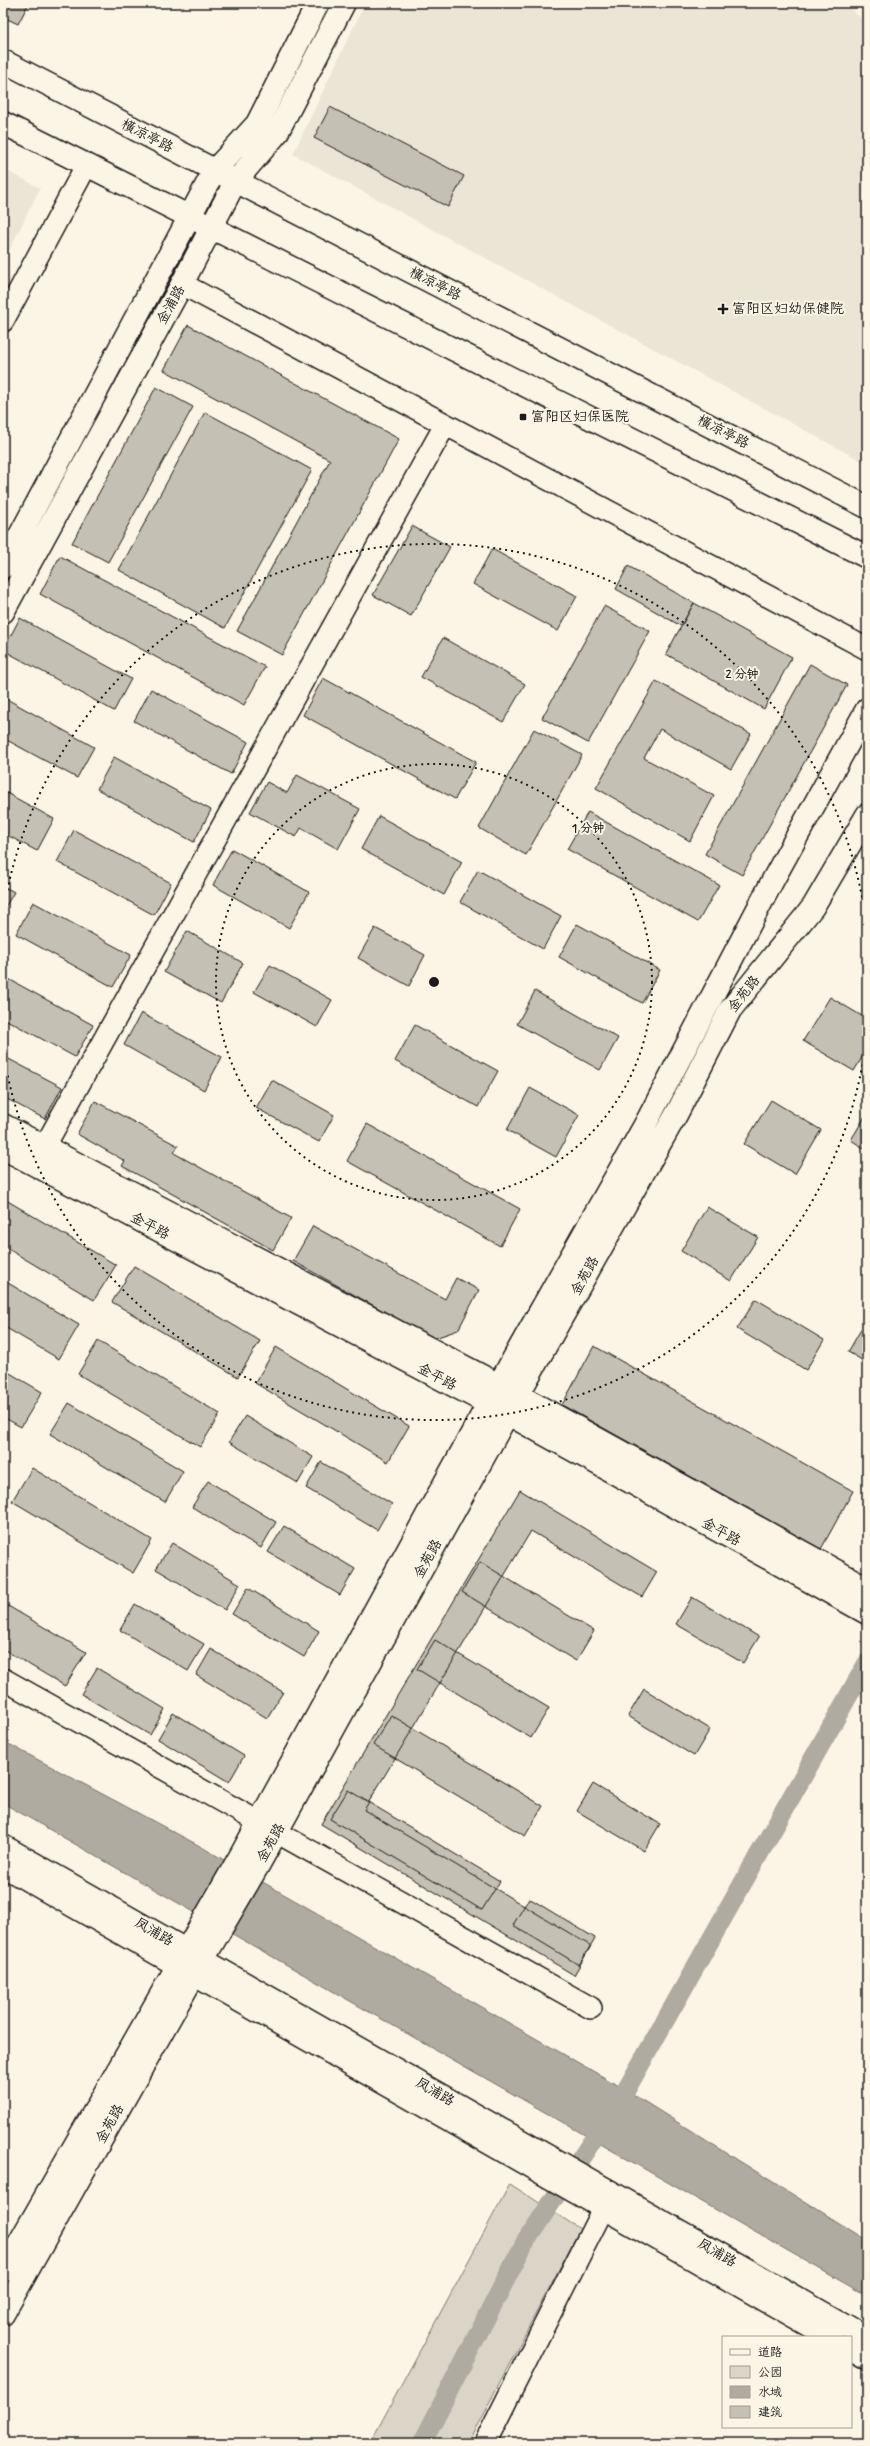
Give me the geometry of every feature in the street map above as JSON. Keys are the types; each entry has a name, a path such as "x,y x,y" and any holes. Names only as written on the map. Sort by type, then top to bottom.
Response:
{"street":[{"name":"金浦路","path":"3,567 214,171 257,124 318,3"},
{"name":"金浦路","path":"3,612 212,229 235,182 277,133 344,3"},
{"name":"横凉亭路","path":"3,61 867,507"},
{"path":"3,124 867,557"},
{"path":"3,321 86,166"},
{"path":"182,284 867,649"},
{"path":"39,1156 445,425"},
{"path":"267,1828 488,1404 646,1125 774,878 867,709"},
{"name":"金苑路","path":"3,2314 190,1963 508,1414 677,1113 730,1010 813,907 867,815"},
{"name":"金平路","path":"3,1125 39,1156 860,1609"},
{"name":"金平路","path":"3,1148 39,1156 499,1385 866,1587"},
{"path":"3,1679 591,2008"},
{"name":"凤浦路","path":"3,1846 190,1963"},
{"name":"凤浦路","path":"3,1866 190,1963 554,2169 608,2200 828,2336"},
{"name":"金苑路","path":"3,2271 190,1963"},
{"path":"485,2443 608,2200"},
{"name":"凤浦路","path":"608,2200 867,2338"},
{"path":"852,2350 867,2358"}],"shaded area":[{"name":"富阳区妇幼保健院","path":"365,3 843,3 867,23 867,464 293,154"},
{"path":"3,169 40,188 3,263"}],"green space":[{"path":"510,2184 580,2229 468,2443 370,2443"}],"water":[{"path":"3,1741 198,1845 626,2090 867,2241 867,2296 3,1803"}],"building":[{"path":"3,3 29,3 18,24 3,17"},
{"path":"330,107 464,176 448,207 314,138"},
{"path":"188,325 399,439 282,655 237,631 330,460 164,370"},
{"path":"156,387 193,407 108,562 72,543"},
{"path":"205,412 312,470 225,628 119,570"},
{"path":"412,526 450,547 411,616 373,595"},
{"path":"492,549 577,596 558,631 473,584"},
{"path":"60,556 265,667 244,705 40,594"},
{"path":"628,566 694,603 681,626 616,589"},
{"path":"694,603 792,657 764,709 666,654"},
{"path":"604,606 650,631 588,743 542,718"},
{"path":"20,618 131,679 114,711 3,650"},
{"path":"443,638 525,684 503,722 421,677"},
{"path":"810,664 847,685 742,875 705,854"},
{"path":"323,678 476,762 455,799 303,715"},
{"path":"656,681 751,734 731,769 660,729 644,758 714,796 690,841 596,788"},
{"path":"151,689 248,742 231,774 134,721"},
{"path":"3,697 94,747 77,778 3,738"},
{"path":"534,729 582,755 526,855 479,828"},
{"path":"114,757 211,810 194,842 97,789"},
{"path":"297,775 360,809 338,849 301,828 296,837 250,812 267,782 287,793"},
{"path":"3,791 54,819 37,851 3,833"},
{"path":"588,812 719,885 698,922 567,849"},
{"path":"379,816 462,862 444,895 361,849"},
{"path":"74,830 171,883 154,915 57,862"},
{"path":"232,849 309,892 289,928 213,885"},
{"path":"478,870 561,916 543,949 460,902"},
{"path":"3,886 14,892 3,911"},
{"path":"33,902 131,955 113,987 16,934"},
{"path":"577,924 660,970 642,1003 559,957"},
{"path":"375,928 425,955 409,986 358,958"},
{"path":"187,931 243,963 221,1003 164,972"},
{"path":"270,965 332,1000 317,1027 254,992"},
{"path":"3,976 93,1025 75,1057 3,1018"},
{"path":"535,991 618,1038 600,1070 517,1024"},
{"path":"830,997 867,1019 867,1049 854,1071 803,1041"},
{"path":"141,1013 222,1057 204,1090 124,1045"},
{"path":"415,1025 498,1071 478,1107 395,1061"},
{"path":"3,1056 62,1087 45,1119 3,1097"},
{"path":"272,1080 334,1115 319,1142 256,1108"},
{"path":"530,1088 579,1115 556,1157 507,1130"},
{"path":"771,1100 821,1130 795,1174 744,1144"},
{"path":"95,1101 178,1146 174,1153 291,1218 273,1250 122,1166 125,1161 77,1134"},
{"path":"867,1113 867,1150 851,1140"},
{"path":"367,1124 520,1209 500,1246 347,1161"},
{"path":"6,1200 116,1265 94,1300 3,1246 3,1205"},
{"path":"707,1207 758,1237 731,1281 681,1251"},
{"path":"313,1226 445,1299 456,1278 479,1290 458,1330 435,1338 425,1334 293,1261"},
{"path":"134,1266 260,1341 238,1377 112,1302"},
{"path":"3,1280 79,1325 59,1359 3,1326"},
{"path":"756,1299 824,1340 806,1370 737,1329"},
{"path":"867,1319 867,1363 848,1352"},
{"path":"98,1341 220,1414 200,1447 78,1374"},
{"path":"594,1346 853,1491 821,1549 562,1405"},
{"path":"276,1347 409,1426 388,1462 255,1383"},
{"path":"3,1369 42,1392 21,1427 3,1417"},
{"path":"69,1403 183,1471 165,1502 50,1434"},
{"path":"245,1416 313,1457 298,1483 229,1442"},
{"path":"321,1462 392,1504 377,1530 306,1488"},
{"path":"32,1468 152,1540 133,1573 12,1501"},
{"path":"208,1481 276,1522 261,1548 192,1507"},
{"path":"520,1490 657,1572 642,1597 531,1531 364,1810 591,1946 574,1975 321,1824"},
{"path":"284,1526 355,1569 340,1595 268,1552"},
{"path":"172,1543 240,1584 225,1610 156,1569"},
{"path":"480,1562 594,1631 576,1661 462,1592"},
{"path":"248,1588 319,1631 304,1657 232,1614"},
{"path":"692,1597 759,1637 743,1663 676,1624"},
{"path":"3,1603 86,1652 65,1686 3,1649"},
{"path":"135,1604 204,1644 188,1671 120,1630"},
{"path":"435,1640 549,1708 531,1738 417,1669"},
{"path":"211,1649 283,1692 267,1718 196,1675"},
{"path":"97,1668 165,1709 150,1735 81,1694"},
{"path":"644,1689 710,1729 694,1756 628,1716"},
{"path":"173,1713 244,1756 229,1782 158,1739"},
{"path":"391,1715 543,1806 525,1836 373,1745"},
{"path":"593,1784 660,1824 644,1851 577,1811"},
{"path":"348,1790 500,1881 482,1910 330,1819"},
{"path":"529,1898 595,1938 579,1965 513,1925"}],"waterway":[{"path":"422,2443 524,2244 626,2090 867,1663"}],"place":[{"name":"富阳区妇幼保健院","path":"723,309"},
{"name":"富阳区妇保医院","path":"523,417"}]}
